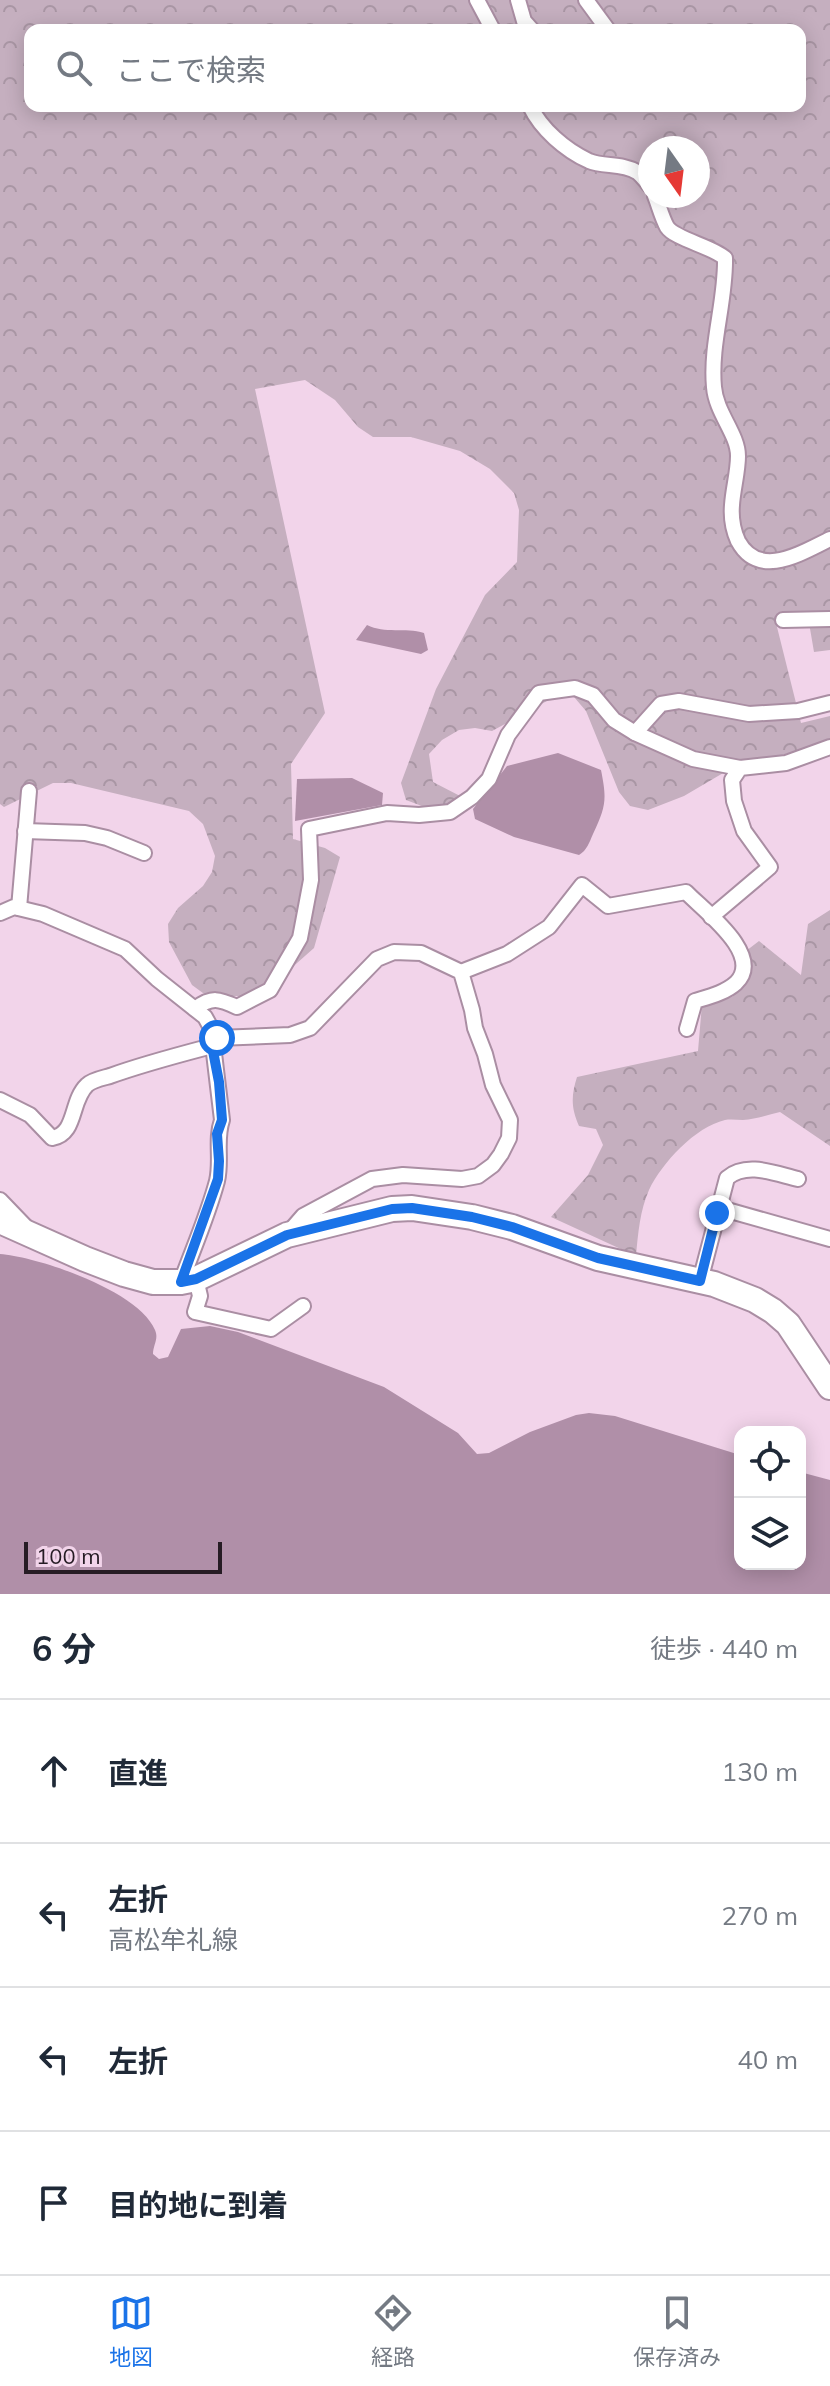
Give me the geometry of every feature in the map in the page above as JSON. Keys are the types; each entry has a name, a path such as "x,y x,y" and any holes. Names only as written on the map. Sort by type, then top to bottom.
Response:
{"main road":[{"path":"0,1221 85,1259 153,1282 189,1280 287,1235 392,1209 412,1208 472,1217 512,1227 598,1258 714,1284 755,1300 788,1324 830,1387"}],"street":[{"path":"477,0 490,24"},
{"path":"518,0 527,24"},
{"path":"586,0 604,24"},
{"path":"533,112 548,132 590,161 638,172"},
{"path":"659,208 666,226 673,233 725,258 714,386 716,405 733,436 738,454 732,503 736,536 753,559 764,561 794,557 830,539"},
{"path":"783,620 830,619"},
{"path":"195,1009 203,1002 218,999 237,1007 270,990 300,938 311,880 309,829 387,813 419,815 450,812 472,797 489,779 508,735 539,693 575,688 593,695 614,720 635,733 693,759 740,768 786,763 830,747"},
{"path":"635,733 661,704 679,701 749,714 798,711 830,703"},
{"path":"711,917 770,867 744,831 734,801 732,780 740,768"},
{"path":"19,908 29,791"},
{"path":"25,831 85,833 144,853"},
{"path":"0,1100 30,1115 52,1138 61,1137 67,1132 76,1102 88,1084 132,1068 212,1046 217,1038 290,1035 310,1028 377,959 394,952 421,953 461,972 507,954 549,927 582,885 608,906 686,892 734,939 743,956 742,973 737,983 720,993 695,1001 687,1029"},
{"path":"0,913 14,907 43,914 125,949 205,1017 211,1028 222,1120 217,1134 218,1179 189,1280 200,1296 195,1312 271,1329 303,1306"},
{"path":"287,1235 303,1216 372,1179 403,1175 462,1179 478,1176 493,1165 501,1154 509,1138 510,1120 493,1085 461,972"},
{"path":"700,1281 727,1178 735,1171 753,1169 798,1179"},
{"path":"0,1200 35,1236"},
{"path":"717,1213 727,1210 830,1239"}],"green space":[{"path":"0,0 830,0 830,650 814,652 807,611 776,623 801,723 830,716 830,742 730,769 684,796 648,810 630,806 619,792 586,711 574,697 556,696 492,731 475,728 459,730 442,740 429,754 433,782 462,797 435,811 406,800 401,783 436,689 485,595 517,562 519,510 514,493 490,469 460,451 411,437 373,437 358,427 335,400 305,380 255,389 325,713 291,764 293,839 325,848 340,857 314,948 288,971 257,989 240,996 207,996 192,985 169,942 168,924 178,908 203,886 212,872 215,856 203,824 189,811 71,783 53,783 4,807 0,804"},
{"path":"830,910 830,1146 780,1112 725,1120 702,1130 671,1158 649,1190 641,1214 636,1256 551,1217 588,1175 603,1145 596,1129 579,1126 576,1120 573,1102 577,1077 698,1051 702,1004 732,997 745,984 746,951 759,941 801,975 808,924"}],"shaded area":[{"path":"367,625 424,633 428,650 421,654 356,640"},
{"path":"558,753 601,770 605,796 603,809 582,853 579,855 514,837 475,819 473,809 507,766"},
{"path":"352,778 383,793 382,805 295,821 297,779"},
{"path":"0,1254 62,1269 130,1302 155,1330 153,1354 159,1359 168,1357 181,1329 210,1326 238,1332 384,1387 458,1433 477,1454 489,1453 530,1432 589,1413 615,1416 734,1453 734,1570 806,1570 806,1474 830,1480 830,1594 0,1594"}],"route":[{"path":"217,1038 212,1046 222,1120 217,1134 218,1179 181,1282 196,1279 287,1235 392,1209 412,1208 512,1227 598,1258 700,1281 717,1213"}]}
